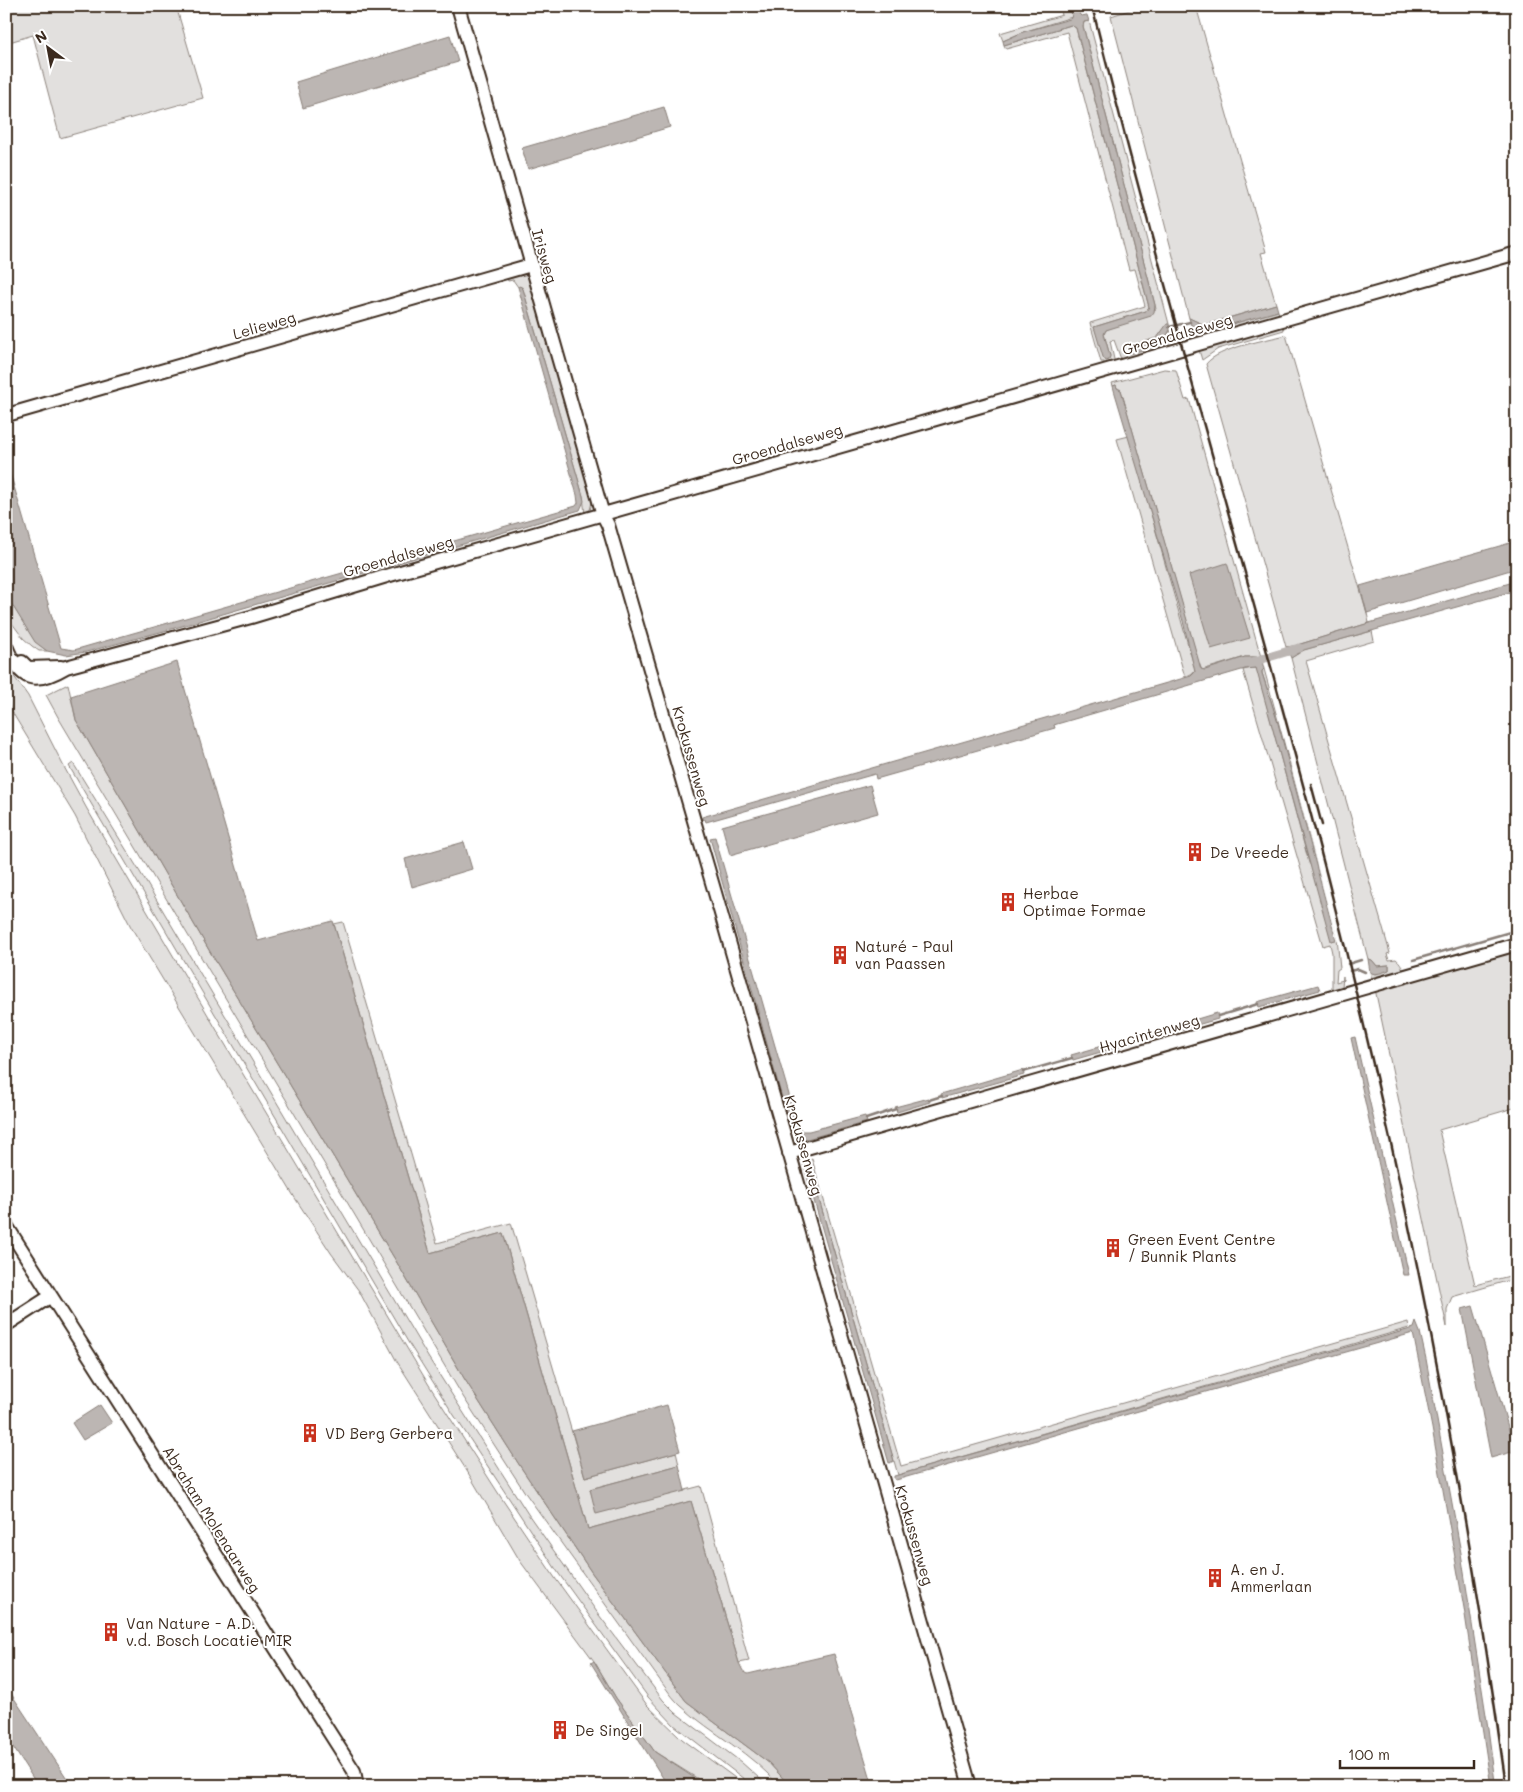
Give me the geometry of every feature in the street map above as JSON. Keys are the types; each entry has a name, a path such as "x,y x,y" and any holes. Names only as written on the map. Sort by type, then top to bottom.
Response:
{"street":[{"name":"Irisweg","path":"458,6 603,515"},
{"name":"Groendalseweg","path":"32,679 57,673 66,667 250,617 399,572 1517,253"},
{"name":"Lelieweg","path":"7,415 531,265"},
{"name":"Krokussenweg","path":"603,515 608,525 720,910 970,1786"},
{"path":"6,645 14,648 32,679"},
{"path":"6,645 22,673 32,679"},
{"name":"Groendalseweg","path":"22,662 28,668 66,667"},
{"name":"Hyacintenweg","path":"789,1153 1517,944"},
{"name":"Abraham Molenaarweg","path":"6,1225 354,1772 355,1786"},
{"path":"6,1325 51,1296"}],"shaded area":[{"path":"6,6 176,6 203,98 60,138 33,35 6,43"},
{"path":"1060,6 1070,6 1072,17 1023,32 1003,41 1000,33 1062,15"},
{"path":"1070,6 1077,6 1080,15 1087,15 1089,21 1084,22 1083,26 1155,305 1151,316 1106,330 1104,334 1110,356 1109,360 1106,361 1094,327 1146,311 1149,307 1076,28 1071,25 1004,45 1003,41 1023,32 1070,19 1072,16"},
{"path":"1142,6 1196,6 1266,252 1261,253 1276,304 1204,325 1189,318 1111,16"},
{"path":"1089,21 1169,324 1157,338 1124,348 1162,344 1170,330 1175,347 1122,362 1114,340 1110,341 1115,364 1104,364 1104,362 1101,362 1090,323 1145,306 1135,269 1129,270 1067,32 1006,49 1004,45 1071,25 1076,28 1149,307 1146,311 1094,327 1109,358 1104,334 1106,330 1156,309 1083,26 1084,22"},
{"path":"450,35 458,62 303,108 296,82"},
{"path":"664,107 670,127 528,169 522,148"},
{"path":"520,273 528,276 530,280 593,498 590,510 585,515 583,496 523,289 518,287 513,280 508,281 506,277"},
{"path":"520,286 523,289 583,496 584,501 580,510 175,628 86,652 66,655 47,651 35,642 6,595 6,459 61,648 74,650 576,506 578,503 577,495 518,287"},
{"path":"1276,304 1278,311 1204,332 1191,325 1189,318 1205,325"},
{"path":"1278,311 1280,317 1195,341 1191,325 1204,332"},
{"path":"1167,324 1169,324 1170,330 1162,344 1125,355 1123,353 1124,348 1157,338"},
{"path":"1283,326 1284,330 1218,349 1202,360 1199,350"},
{"path":"1286,335 1369,623 1286,647 1206,364 1212,358 1231,349"},
{"path":"1164,369 1176,370 1185,400 1189,399 1261,657 1245,657 1202,670 1199,664 1121,390 1116,385 1113,386 1112,383"},
{"path":"1116,385 1121,390 1201,669 1205,670 1245,657 1261,657 1264,669 1262,673 1278,723 1336,940 1331,941 1256,668 1245,669 1057,724 1054,725 1055,728 876,779 875,774 706,822 705,819 702,820 702,817 1191,676 1195,672 1183,621 1114,390 1113,386"},
{"path":"1129,436 1194,666 1195,672 1185,677 1117,439"},
{"path":"1517,541 1517,568 1367,613 1360,586"},
{"path":"1227,563 1250,638 1211,649 1189,575"},
{"path":"1517,581 1517,590 1304,650 1291,658 1286,647 1294,646"},
{"path":"6,595 35,641 47,651 39,651 32,646 23,638 6,615"},
{"path":"1372,631 1374,641 1306,661 1390,953 1387,954 1389,960 1398,960 1403,970 1403,972 1372,980 1370,972 1375,974 1389,970 1389,965 1377,966 1372,960 1368,959 1291,658 1303,650"},
{"path":"177,662 258,941 333,921 430,1253 503,1233 588,1529 691,1501 743,1671 748,1674 834,1654 873,1786 790,1786 769,1763 686,1701 592,1573 464,1378 209,950 76,720 71,696"},
{"path":"6,665 28,696 87,809 225,1044 429,1385 504,1502 555,1578 647,1705 682,1739 746,1786 718,1786 703,1782 655,1752 616,1698 594,1661 520,1561 467,1471 396,1360 359,1291 331,1253 295,1198 131,927 75,816 12,712 6,696"},
{"path":"1256,668 1258,673 1309,863 1313,869 1284,746 1262,673 1264,669 1337,938 1340,968 1337,970 1336,982 1343,980 1342,987 1332,990 1332,953 1330,944 1323,946 1243,670"},
{"path":"68,684 76,720 209,950 464,1378 520,1466 592,1573 686,1701 769,1763 790,1786 779,1786 757,1764 693,1716 675,1700 526,1494 462,1395 58,717 46,695"},
{"path":"73,763 140,872 428,1357 528,1514 599,1615 663,1700 676,1713 741,1762 768,1786 753,1786 674,1725 648,1697 559,1574 408,1342 69,766"},
{"path":"870,785 878,813 730,855 722,826"},
{"path":"715,837 798,1126 802,1131 809,1131 865,1116 867,1122 807,1139 796,1135 790,1127 710,838"},
{"path":"464,842 472,869 412,887 405,859"},
{"path":"343,922 437,1243 511,1223 585,1477 676,1452 679,1465 590,1489 597,1513 701,1486 749,1661 739,1663 691,1501 588,1529 503,1233 430,1253 334,924"},
{"path":"1517,948 1517,1107 1439,1130 1475,1285 1517,1274 1517,1278 1452,1297 1447,1309 1447,1327 1375,989"},
{"path":"1368,959 1372,960 1377,966 1389,965 1389,970 1377,974 1370,972"},
{"path":"1318,985 1320,990 1259,1007 1257,1002"},
{"path":"1217,1013 1218,1019 1148,1039 1147,1034"},
{"path":"1355,1037 1409,1275 1403,1275 1351,1038"},
{"path":"1127,1039 1129,1044 1073,1060 1071,1055"},
{"path":"1023,1070 1024,1075 942,1098 941,1094"},
{"path":"929,1098 930,1102 897,1112 895,1107"},
{"path":"812,1159 901,1466 1408,1322 1409,1328 898,1475 808,1161"},
{"path":"808,1161 894,1461 889,1463 803,1162"},
{"path":"1473,1306 1515,1451 1491,1458 1462,1309"},
{"path":"1416,1322 1426,1359 1461,1553 1497,1786 1491,1786 1464,1608 1413,1333 896,1480 894,1479 894,1476 1414,1328"},
{"path":"100,1405 112,1423 83,1440 72,1423"},
{"path":"667,1405 680,1451 585,1477 572,1431"},
{"path":"679,1465 685,1491 596,1514 590,1489"},
{"path":"594,1661 616,1698 655,1752 693,1777 718,1786 668,1786 591,1663"},
{"path":"6,1686 72,1786 38,1786 6,1736"}],"pier":[{"path":"1284,740 1332,915 1337,942"}],"waterway":[{"path":"1169,327 1190,322"},
{"path":"1252,662 1299,648"},
{"path":"1413,960 1517,930"},
{"path":"1348,964 1361,960"},
{"path":"1350,971 1358,969 1365,972"},
{"path":"1218,1016 1258,1004"},
{"path":"1128,1042 1148,1036"},
{"path":"1023,1072 1072,1058"},
{"path":"929,1100 942,1096"},
{"path":"866,1119 896,1109"}],"railway":[{"path":"1092,6 1178,333 1269,658 1327,876 1382,1101 1430,1328 1451,1442 1471,1556 1506,1786"},
{"path":"1311,784 1322,825"}],"place":[{"name":"De Vreede","path":"1195,852"},
{"name":"Herbae Optimae Formae","path":"1008,902"},
{"name":"Naturé - Paul van Paassen","path":"840,955"},
{"name":"Green Event Centre / Bunnik Plants","path":"1113,1248"},
{"name":"VD Berg Gerbera","path":"310,1433"},
{"name":"A. en J. Ammerlaan","path":"1215,1578"},
{"name":"Van Nature - A.D. v.d. Bosch Locatie MIR","path":"111,1632"},
{"name":"De Singel","path":"560,1730"}]}
